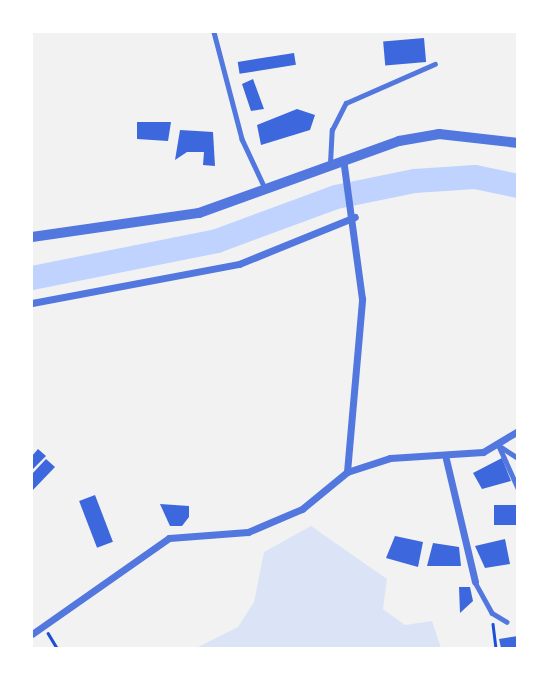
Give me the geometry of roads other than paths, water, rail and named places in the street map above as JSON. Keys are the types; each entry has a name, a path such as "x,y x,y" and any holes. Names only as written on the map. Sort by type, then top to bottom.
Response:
{"street":[{"path":"32,237 161,222 267,192 343,159 428,135 517,143"},
{"path":"343,159 355,217 361,354 347,472"},
{"path":"32,303 239,264 355,217"},
{"path":"32,634 169,537 248,532 302,509 347,472 390,458 446,459 499,446 517,430"},
{"path":"446,459 475,582"}],"lane":[{"path":"214,32 243,139 267,192"},
{"path":"330,164 332,130 346,103 435,64"},
{"path":"499,446 517,458"},
{"path":"499,446 517,488"},
{"path":"475,582 492,613 507,622"}],"waterway":[{"path":"32,278 217,241 336,197 414,181 475,177 518,186"}]}
